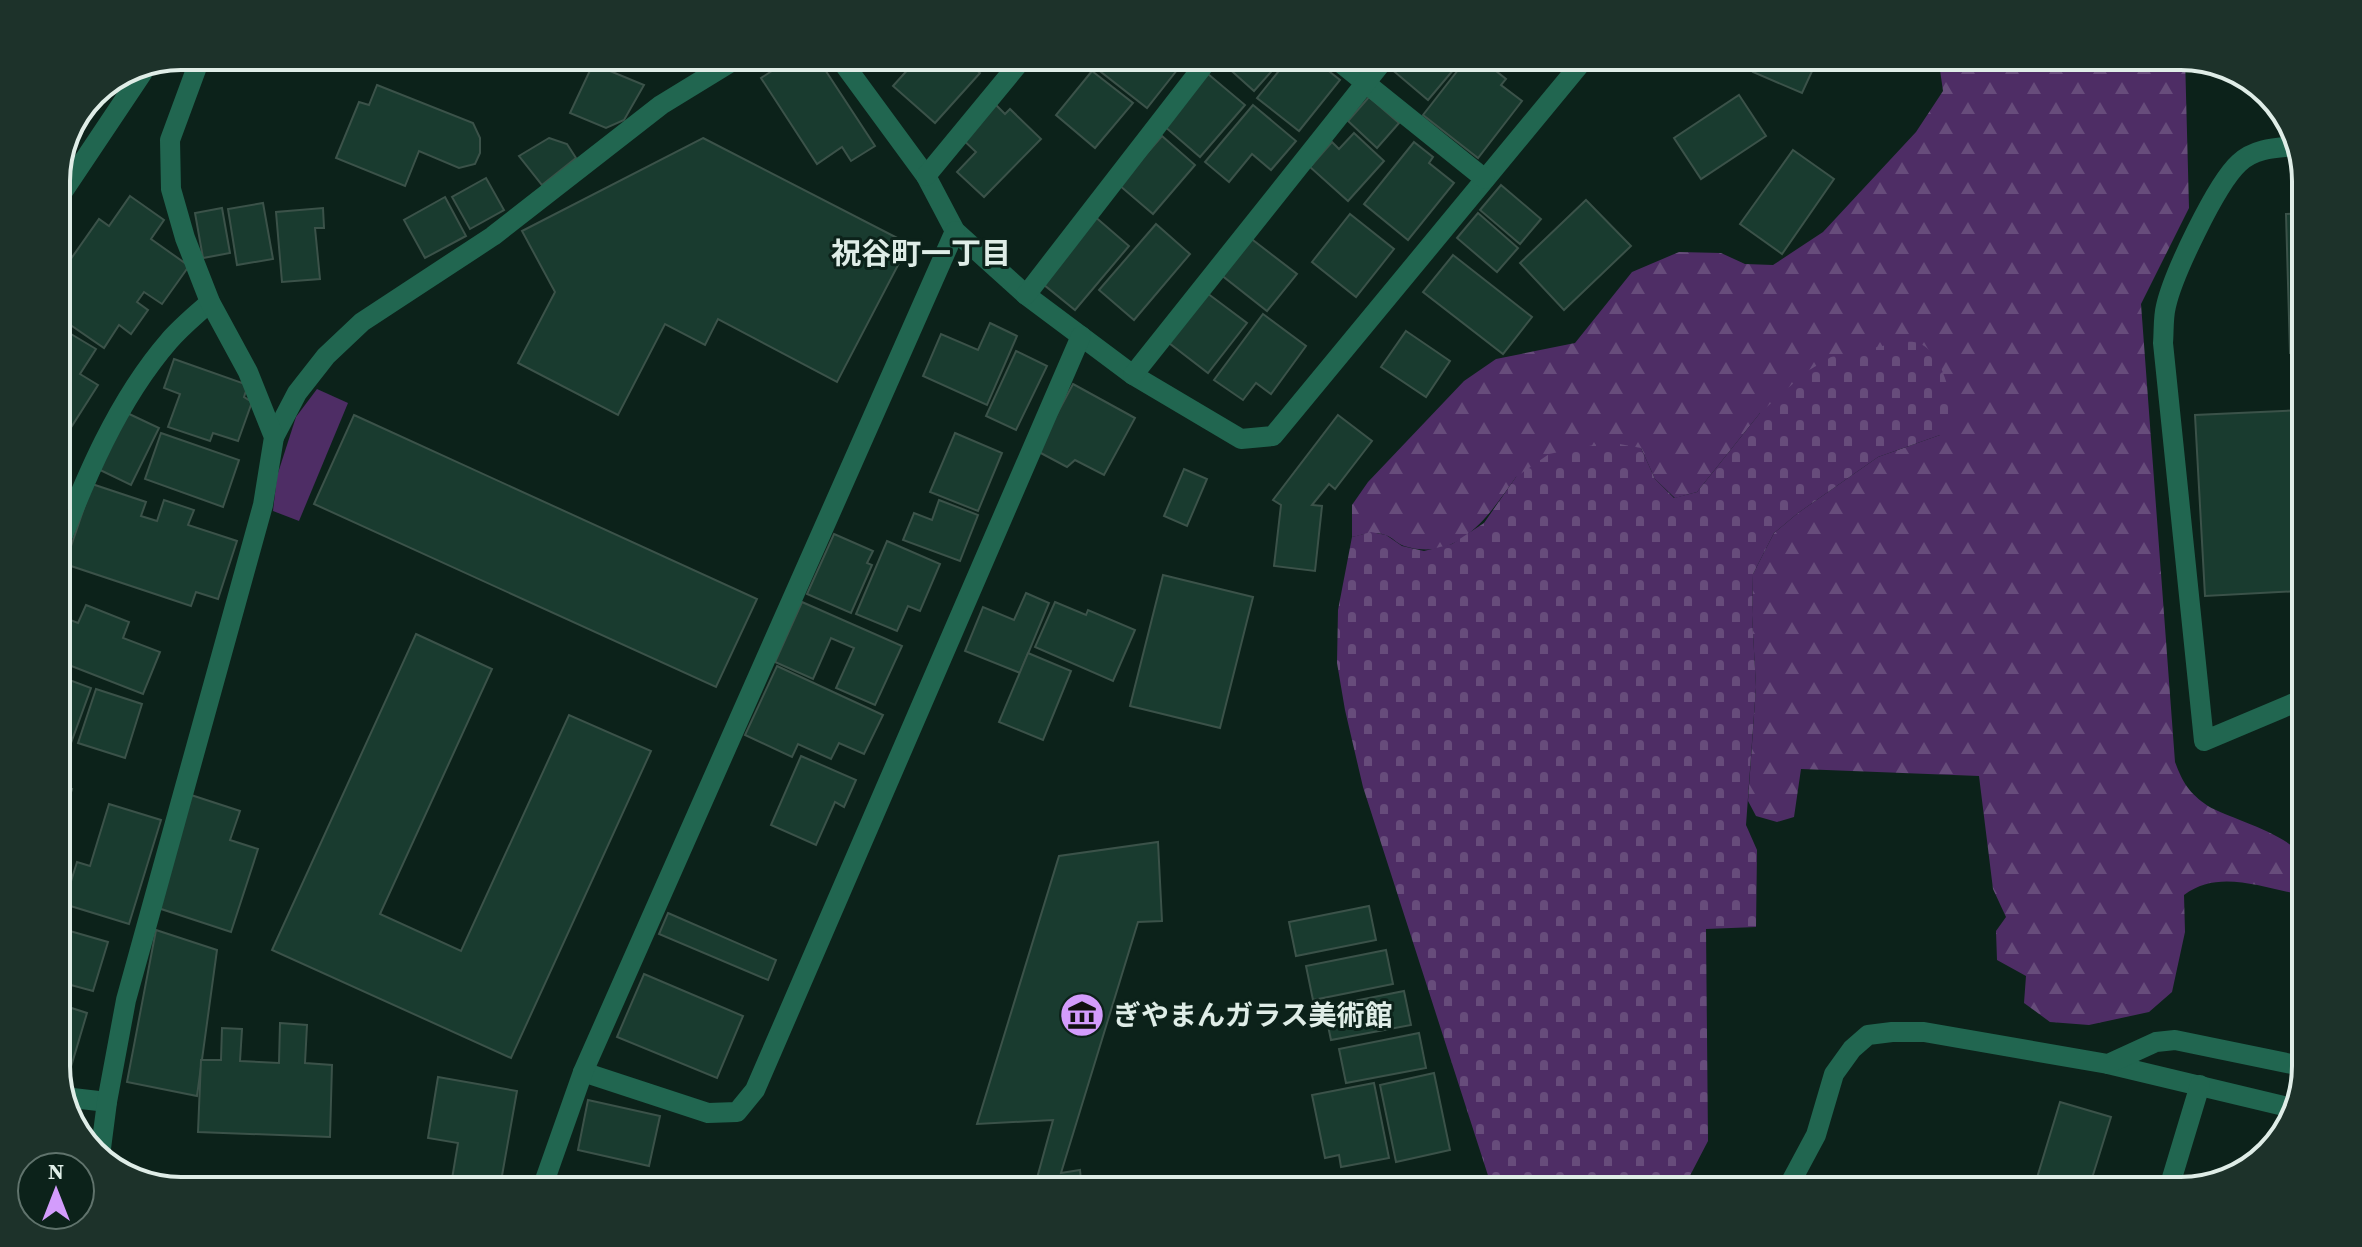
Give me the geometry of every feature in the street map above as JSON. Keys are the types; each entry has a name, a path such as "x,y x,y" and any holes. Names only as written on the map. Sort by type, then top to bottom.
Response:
{"street":[{"path":"196,70 170,140 171,189 185,238 210,302 248,372 274,437"},
{"path":"102,1144 126,1000 263,505 274,437 297,393 326,356 362,322 493,236 661,105 718,70"},
{"path":"848,70 926,176 955,231 1026,295 1133,375 1241,439 1273,436 1575,70"},
{"path":"926,176 1013,70"},
{"path":"1026,295 1200,70"},
{"path":"1350,70 1485,179"},
{"path":"1133,375 1376,70"},
{"path":"70,181 138,79"},
{"path":"2287,147 2264,149 2240,162 2224,180 2173,281 2165,309 2163,343 2204,741 2292,704"},
{"path":"546,1177 583,1072 955,231"},
{"path":"70,516 81,487 137,382 170,339 210,302"},
{"path":"583,1072 708,1113 737,1112 755,1090 1081,336"},
{"path":"1794,1177 1816,1135 1834,1074 1852,1049 1868,1035 1924,1032 2108,1064 2284,1106"},
{"path":"2108,1064 2156,1042 2175,1040 2292,1064"},
{"path":"2172,1177 2200,1085"},
{"path":"75,1098 107,1102"}],"green space":[{"path":"1940,70 2185,70 2189,208 2141,304 2175,762 2187,787 2208,806 2260,828 2292,846 2292,893 2225,881 2197,887 2184,895 2185,932 2172,992 2149,1012 2089,1025 2050,1022 2024,1003 2026,976 1997,960 1996,931 2006,917 1993,889 1979,776 1801,769 1794,817 1777,822 1756,816 1748,801 1756,687 1753,574 1774,533 1878,457 1940,435 1760,413 1697,492 1675,498 1655,479 1641,448 1516,477 1483,520 1456,542 1441,548 1404,546 1379,533 1352,537 1352,505 1368,482 1464,381 1496,359 1575,343 1632,272 1679,252 1721,253 1745,264 1773,265 1823,232 1916,132 1943,91"},
{"path":"1901,342 1921,344 1941,367 1954,421 1940,435 1878,457 1798,513 1774,533 1753,574 1756,687 1746,825 1757,850 1756,927 1706,929 1708,1141 1689,1177 1488,1177 1363,787 1345,710 1337,663 1338,610 1352,537 1371,532 1386,535 1402,546 1424,551 1452,544 1484,523 1516,477 1549,454 1609,442 1641,448 1655,479 1674,498 1697,492 1760,413 1806,372 1831,357"},
{"path":"317,389 348,403 299,521 273,511 277,476 296,417"}],"building":[{"path":"590,70 608,70 644,85 624,120 606,128 570,113"},
{"path":"773,70 825,70 875,146 851,161 842,147 817,164 761,78"},
{"path":"907,70 977,70 980,73 935,123 893,86"},
{"path":"1099,70 1177,70 1147,108"},
{"path":"1231,70 1273,70 1254,91"},
{"path":"1280,70 1328,70 1340,80 1299,131 1257,98"},
{"path":"1392,70 1453,70 1428,100"},
{"path":"1458,70 1495,70 1506,79 1501,85 1522,101 1478,158 1423,115"},
{"path":"1754,70 1813,70 1802,93"},
{"path":"1092,71 1133,103 1095,148 1056,115"},
{"path":"1208,74 1245,105 1200,157 1164,126"},
{"path":"377,85 473,123 480,138 480,153 475,164 459,168 419,151 405,186 336,158 359,102 369,105"},
{"path":"1739,95 1766,136 1701,179 1674,138"},
{"path":"1369,97 1399,123 1377,148 1348,121"},
{"path":"993,102 1005,114 1010,109 1041,139 984,197 957,172 976,152 959,136"},
{"path":"1253,105 1296,141 1271,170 1252,154 1229,182 1205,162"},
{"path":"1354,133 1384,161 1348,201 1310,167 1332,142 1339,149"},
{"path":"1162,136 1195,165 1153,214 1119,185"},
{"path":"549,138 567,144 576,158 542,185 519,156"},
{"path":"703,138 909,244 837,382 718,319 705,345 665,324 618,415 518,363 555,292 522,231"},
{"path":"1414,142 1433,157 1429,163 1454,183 1408,240 1364,204"},
{"path":"1793,150 1834,179 1782,254 1740,224"},
{"path":"486,178 504,210 470,229 452,197"},
{"path":"1501,185 1541,219 1520,244 1480,210"},
{"path":"130,196 164,220 151,239 189,266 162,304 144,292 137,302 148,310 131,334 119,325 104,348 70,325 70,260 99,219 109,226"},
{"path":"445,197 466,236 425,258 404,220"},
{"path":"1586,200 1631,246 1564,310 1520,263"},
{"path":"263,203 273,259 237,265 228,209"},
{"path":"222,208 230,253 203,258 195,213"},
{"path":"323,208 324,228 315,228 320,279 282,282 276,212"},
{"path":"1478,213 1518,248 1497,272 1457,238"},
{"path":"1350,214 1394,249 1356,297 1312,262"},
{"path":"2286,214 2292,214 2290,353"},
{"path":"1093,215 1129,246 1075,310 1038,280"},
{"path":"1156,224 1190,254 1134,320 1099,290"},
{"path":"1249,237 1297,274 1267,311 1220,274"},
{"path":"1453,255 1532,317 1503,354 1423,292"},
{"path":"1207,293 1247,323 1208,373 1169,343"},
{"path":"1263,314 1306,346 1271,394 1256,383 1243,400 1214,380"},
{"path":"990,323 1017,336 987,405 923,376 941,334 978,350"},
{"path":"1406,331 1450,361 1426,397 1381,367"},
{"path":"70,333 96,349 80,374 98,385 70,429"},
{"path":"1016,351 1047,366 1016,430 986,416"},
{"path":"174,359 248,385 244,397 252,402 238,441 213,433 210,441 168,427 180,394 164,388"},
{"path":"1073,384 1135,418 1104,475 1075,460 1067,467 1037,451"},
{"path":"2292,411 2292,591 2205,596 2195,415"},
{"path":"125,412 159,428 131,485 98,469"},
{"path":"354,415 757,599 716,687 314,504"},
{"path":"1338,415 1372,441 1335,489 1329,484 1312,505 1322,506 1315,571 1274,566 1281,505 1273,500"},
{"path":"161,433 239,460 223,507 145,479"},
{"path":"955,433 1002,453 978,511 930,492"},
{"path":"1184,469 1207,479 1187,526 1164,516"},
{"path":"92,484 146,502 141,516 157,521 164,500 194,510 188,525 237,541 218,599 196,592 191,606 70,566 70,549"},
{"path":"939,500 978,515 960,561 903,540 914,513 932,520"},
{"path":"834,534 873,551 867,563 872,565 851,613 807,594"},
{"path":"887,541 940,564 920,611 908,606 897,631 856,614"},
{"path":"1163,575 1253,597 1220,728 1130,706"},
{"path":"1026,593 1049,603 1020,673 965,651 983,607 1014,620"},
{"path":"802,602 902,646 875,705 836,688 854,648 831,638 813,679 775,662"},
{"path":"1055,602 1086,615 1088,610 1135,630 1113,681 1035,647"},
{"path":"86,605 129,622 123,638 160,652 143,694 70,665 70,620 78,623"},
{"path":"416,634 492,669 380,914 461,951 569,715 651,751 511,1058 272,950"},
{"path":"1028,653 1071,671 1043,740 999,722"},
{"path":"777,666 883,715 864,754 839,743 831,759 798,744 792,757 745,735"},
{"path":"70,680 91,688 70,743"},
{"path":"96,689 142,704 125,758 78,743"},
{"path":"801,756 856,780 844,807 835,802 816,845 771,825"},
{"path":"188,794 240,811 230,840 258,849 231,932 152,906"},
{"path":"109,804 161,820 129,924 70,906 70,885 77,862 90,866"},
{"path":"1158,842 1162,921 1138,922 1061,1173 1080,1170 1081,1177 1037,1177 1053,1120 977,1124 1059,856"},
{"path":"1369,906 1376,940 1296,956 1289,922"},
{"path":"668,913 776,960 768,980 659,934"},
{"path":"156,930 217,950 197,1096 127,1082"},
{"path":"70,931 108,942 93,991 70,985"},
{"path":"1386,950 1393,984 1313,1000 1306,966"},
{"path":"644,974 743,1016 717,1078 617,1037"},
{"path":"1404,991 1411,1025 1331,1040 1324,1007"},
{"path":"70,1008 87,1013 70,1070"},
{"path":"280,1023 307,1025 305,1063 332,1065 330,1137 198,1132 201,1060 221,1060 222,1028 242,1029 240,1061 279,1063"},
{"path":"1419,1033 1426,1068 1346,1083 1339,1049"},
{"path":"1434,1073 1450,1150 1396,1162 1380,1085"},
{"path":"438,1077 517,1091 502,1177 452,1177 458,1143 428,1138"},
{"path":"1374,1083 1389,1158 1341,1167 1339,1155 1325,1158 1312,1095"},
{"path":"588,1100 660,1116 649,1166 578,1150"},
{"path":"2060,1102 2111,1117 2092,1177 2037,1177"}],"place":[{"name":"ぎやまんガラス美術館","path":"1082,1015"}],"district":[{"name":"祝谷町一丁目","path":"921,254"}]}
